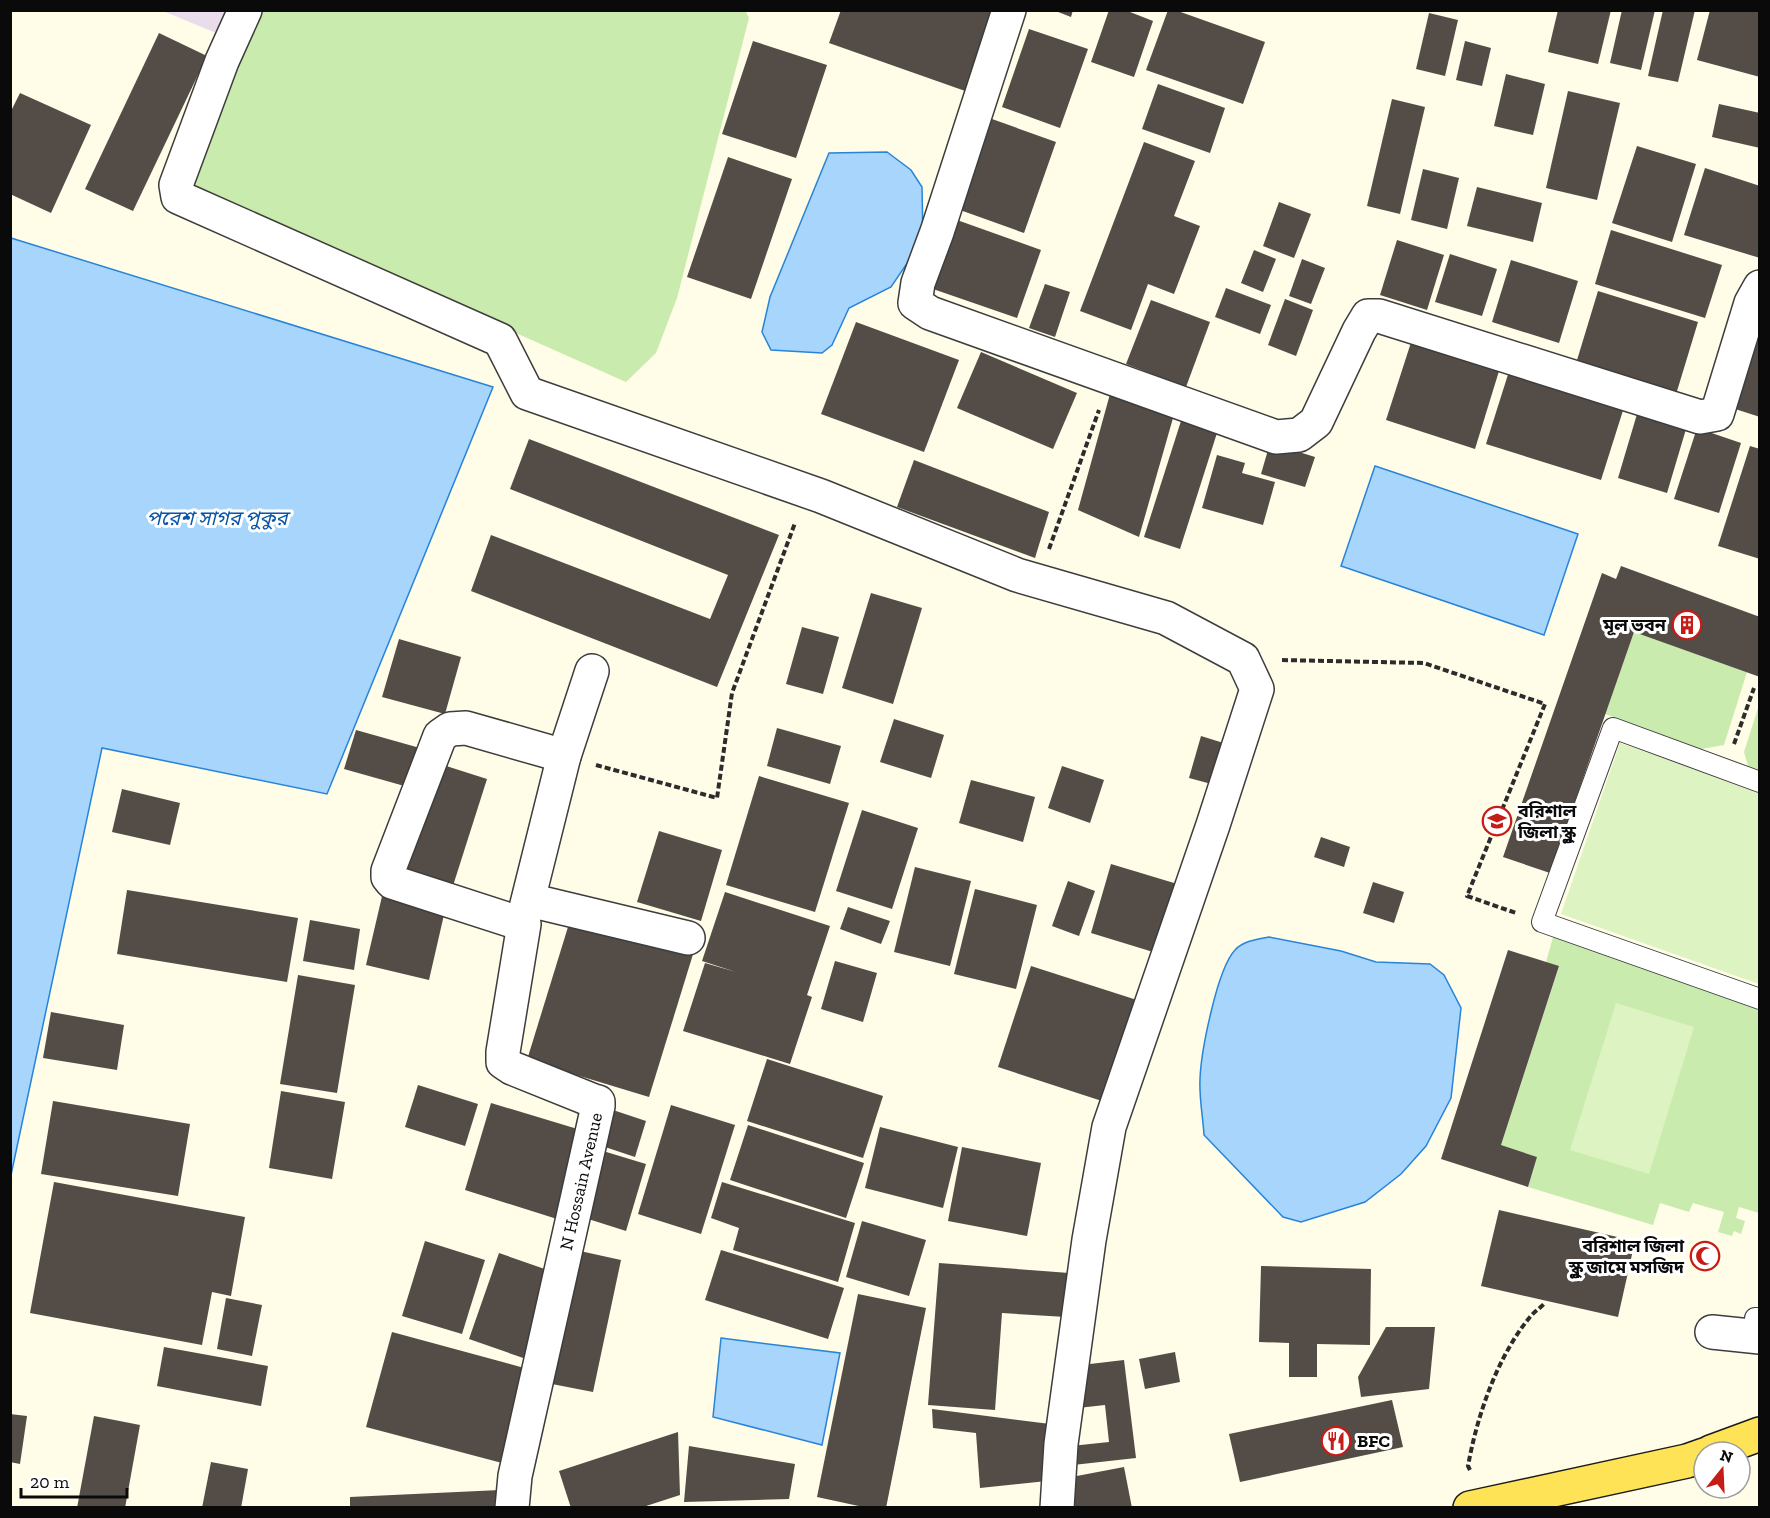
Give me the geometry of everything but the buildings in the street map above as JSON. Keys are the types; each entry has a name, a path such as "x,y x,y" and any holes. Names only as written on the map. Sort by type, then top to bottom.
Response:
{"main road":[{"path":"1744,1440 1760,1434"},
{"path":"1470,1508 1692,1459"}],"street":[{"path":"245,10 222,61 176,185 178,197 500,340 527,393 806,491 1017,575 1166,618 1244,659 1257,689 1209,837 1109,1127 1089,1240 1061,1444 1056,1508"},
{"path":"1009,10 937,232 918,283 915,303 930,313 1276,437 1299,435 1316,422 1368,316 1379,316 1700,417 1717,414 1751,303 1760,287"},
{"name":"N Hossain Avenue","path":"513,1508 515,1476 598,1102 512,1068 503,1062 503,1052 526,912 564,756 592,671"},
{"path":"564,756 466,728 450,729 440,736 388,871 388,877 392,882 526,912 688,938"},
{"path":"1712,1332 1758,1324"}],"lane":[{"path":"1760,783 1613,728 1542,922 1760,999"}],"path":[{"path":"1038,581 1111,378"},
{"path":"564,756 717,798 732,693 806,491"},
{"path":"1233,654 1277,660 1424,663 1545,704 1467,896 1542,922"},
{"path":"1724,771 1754,688"},
{"path":"1470,1470 1468,1466 1473,1438 1499,1369 1519,1332 1544,1304"}],"shaded area":[{"path":"163,11 225,11 216,33"}],"green space":[{"path":"745,10 749,18 677,298 656,353 626,382 192,189 200,152 259,11"},
{"path":"1634,632 1747,672 1724,745 1701,749 1605,714"},
{"path":"1759,705 1759,772 1749,769 1744,752"},
{"path":"1620,743 1759,791 1759,984 1561,914"},
{"path":"1555,930 1759,1004 1759,1213 1739,1207 1736,1218 1745,1221 1741,1234 1734,1231 1732,1236 1718,1232 1724,1212 1693,1203 1689,1212 1660,1203 1653,1225 1528,1187 1537,1157 1501,1145 1559,967 1546,962"},
{"path":"1616,1003 1694,1027 1649,1174 1570,1150"}],"water":[{"path":"887,152 911,170 922,187 923,240 891,287 849,308 832,345 822,353 771,350 762,332 770,297 829,153"},
{"name":"পরেশ সাগর পুকুর","path":"11,238 493,387 327,794 102,748 11,1175"},
{"path":"1375,466 1578,534 1544,635 1341,566"},
{"path":"1269,937 1341,951 1376,962 1430,964 1444,975 1461,1008 1451,1098 1426,1146 1401,1174 1365,1202 1301,1222 1283,1217 1204,1135 1200,1093 1201,1066 1216,992 1228,960 1235,950 1242,944"},
{"path":"721,1338 840,1353 822,1445 713,1417"}],"place":[{"name":"মূল ভবন","path":"1687,625"},
{"name":"বরিশাল জিলা স্কুল","path":"1497,821"},
{"name":"বরিশাল জিলা স্কুল জামে মসজিদ","path":"1705,1256"},
{"name":"BFC","path":"1336,1441"}]}
